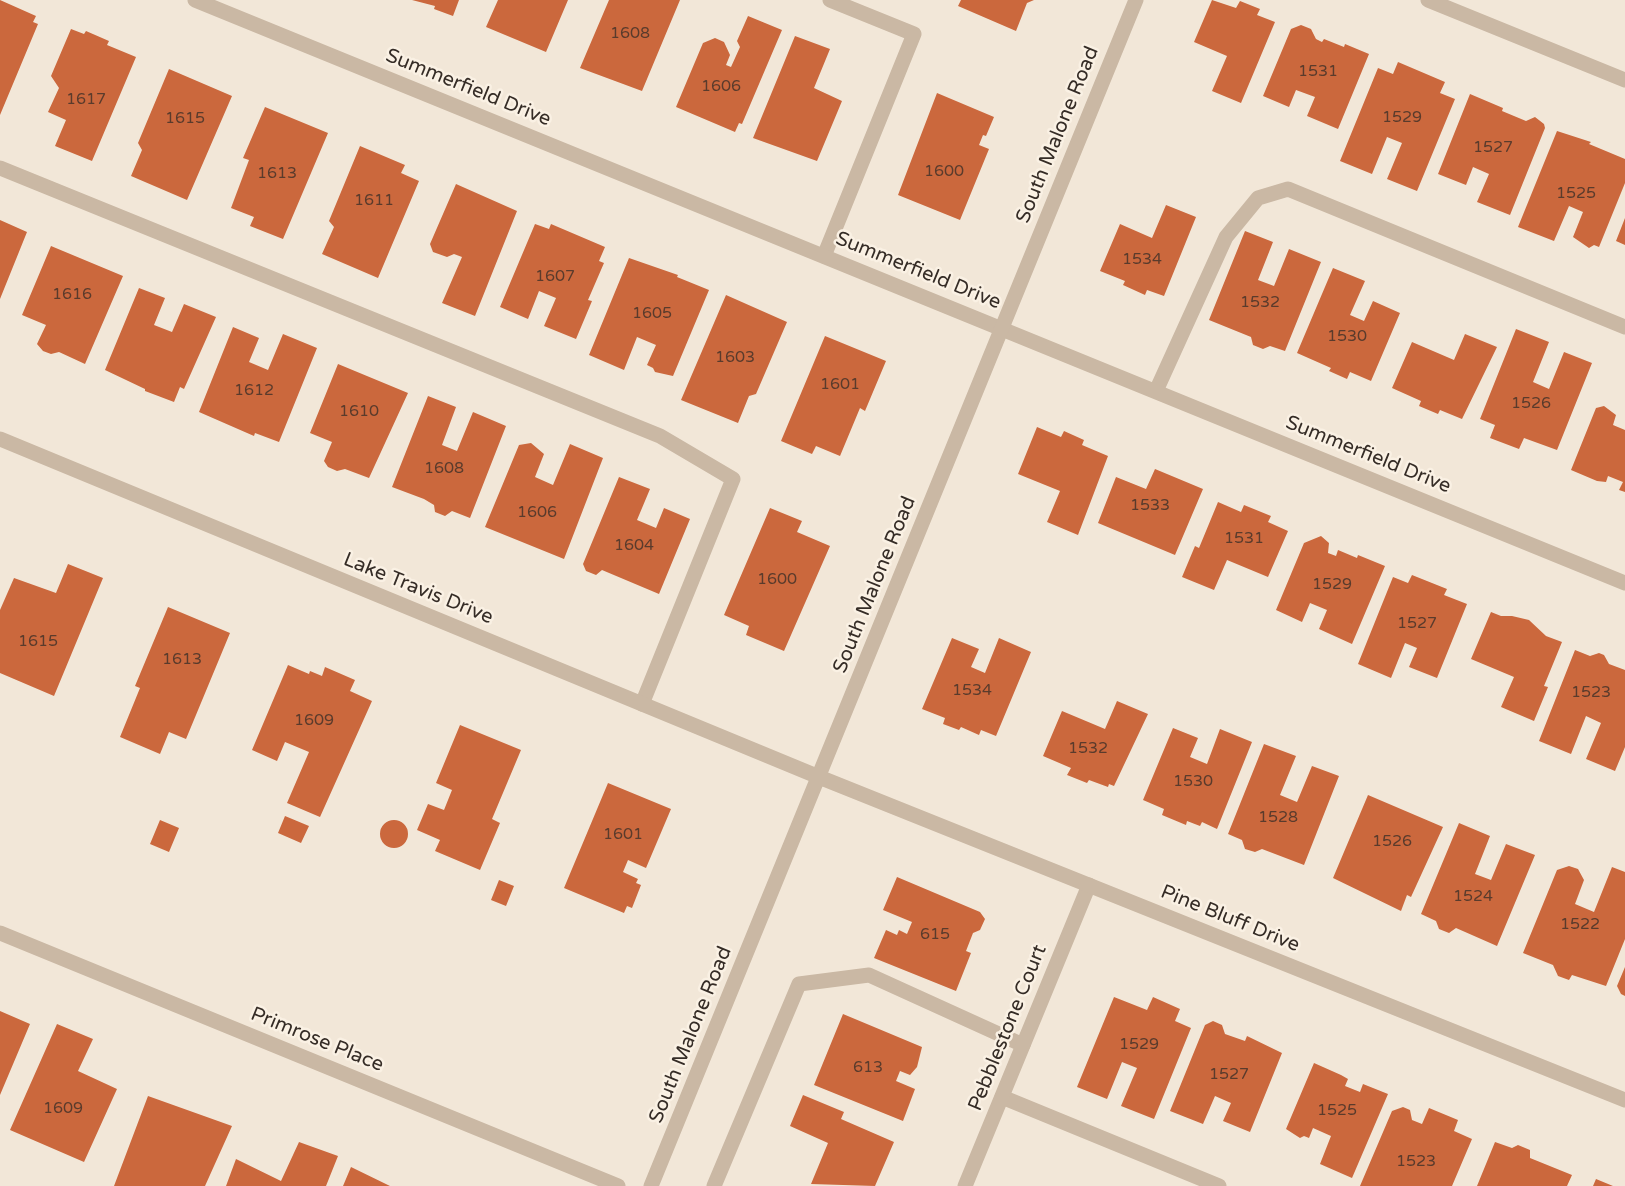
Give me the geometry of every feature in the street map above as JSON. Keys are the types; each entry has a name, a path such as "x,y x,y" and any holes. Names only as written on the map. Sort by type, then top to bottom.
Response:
{"street":[{"name":"Summerfield Drive","path":"195,0 1625,583"},
{"path":"824,256 914,34 830,0"},
{"name":"South Malone Road","path":"651,1186 1136,0"},
{"path":"1428,0 1625,80"},
{"path":"0,168 660,436 733,479 642,704"},
{"path":"1156,391 1226,237 1258,198 1288,189 1625,327"},
{"name":"Lake Travis Drive","path":"0,439 819,777"},
{"name":"Pine Bluff Drive","path":"819,777 1625,1100"},
{"name":"Pebblestone Court","path":"965,1186 1089,885"},
{"name":"Primrose Place","path":"0,933 618,1186"},
{"path":"714,1186 800,984 869,975 1023,1045"},
{"path":"1002,1097 1218,1186"}],"building":[{"path":"0,0 36,16 33,22 38,24 0,115"},
{"path":"412,0 459,0 453,16 434,9 435,6"},
{"path":"498,0 568,0 546,52 486,27"},
{"path":"609,0 680,0 642,91 580,68"},
{"path":"961,0 1034,0 1027,3 1016,31 958,6"},
{"path":"1212,0 1236,8 1240,1 1260,9 1257,15 1275,22 1241,103 1212,91 1227,56 1194,42"},
{"path":"748,16 782,30 742,124 739,123 735,132 676,107 703,43 715,38 724,42 730,55 726,65 731,67 740,47 737,41"},
{"path":"1301,25 1311,29 1316,39 1322,42 1324,39 1344,47 1345,44 1369,54 1338,129 1307,116 1315,97 1296,90 1289,107 1263,96 1291,29"},
{"path":"71,29 84,34 86,31 109,41 107,45 136,57 92,161 55,146 66,120 48,112 59,88 51,76"},
{"path":"795,36 830,49 814,88 842,101 817,161 753,138"},
{"path":"1398,62 1445,82 1440,93 1455,99 1417,191 1387,179 1402,143 1387,137 1372,174 1340,161 1378,68 1393,74"},
{"path":"169,69 232,96 187,200 131,176 142,150 138,143"},
{"path":"937,93 994,117 986,136 983,135 979,145 989,149 960,220 898,195"},
{"path":"1470,94 1526,121 1535,117 1544,124 1545,128 1510,215 1477,202 1489,174 1473,167 1466,185 1438,174"},
{"path":"265,107 328,133 283,239 250,226 254,217 231,208 249,160 243,158"},
{"path":"1557,131 1591,142 1589,144 1625,159 1625,183 1599,247 1594,245 1589,248 1573,237 1583,212 1569,206 1554,241 1518,227"},
{"path":"360,146 405,165 401,173 419,181 378,278 322,254 334,227 329,221"},
{"path":"456,184 517,211 475,316 442,303 462,257 454,254 447,257 433,252 430,244"},
{"path":"1166,205 1196,217 1164,296 1147,290 1145,295 1123,285 1125,281 1100,271 1120,224 1152,238"},
{"path":"1625,218 1625,245 1616,241"},
{"path":"0,220 27,232 0,299"},
{"path":"535,224 549,229 551,224 605,247 599,261 604,263 588,300 592,301 576,339 544,326 556,298 539,291 528,319 500,307"},
{"path":"1245,231 1273,242 1258,280 1274,286 1289,249 1321,262 1285,351 1270,346 1263,349 1253,345 1251,337 1209,320"},
{"path":"51,246 123,276 85,364 59,352 51,354 43,351 37,344 46,325 22,315"},
{"path":"629,258 678,275 677,277 709,290 673,376 655,372 647,365 656,345 637,337 624,370 589,355"},
{"path":"1333,268 1365,281 1350,315 1364,321 1373,301 1400,313 1371,381 1350,372 1347,379 1329,371 1331,368 1297,353"},
{"path":"139,288 165,298 154,325 172,332 184,304 216,317 184,389 180,387 174,402 145,391 105,370"},
{"path":"726,295 787,322 756,394 749,396 738,423 681,400"},
{"path":"233,327 259,338 249,362 268,370 283,334 317,348 279,442 255,433 254,436 199,412"},
{"path":"1516,329 1549,342 1533,382 1549,389 1564,352 1592,363 1557,450 1524,438 1519,449 1490,438 1495,425 1480,419"},
{"path":"1465,334 1497,347 1462,419 1440,410 1438,414 1419,406 1421,401 1392,388 1412,342 1454,360"},
{"path":"825,336 886,361 865,411 860,408 840,456 816,446 812,454 781,441"},
{"path":"338,364 408,393 369,478 345,469 337,471 328,467 324,461 332,442 310,433"},
{"path":"428,396 456,407 442,445 457,451 473,412 506,426 470,518 452,511 445,516 435,512 434,505 424,499 392,487"},
{"path":"1604,406 1616,415 1613,425 1625,430 1625,492 1619,490 1623,482 1608,476 1606,482 1597,481 1571,470 1596,408"},
{"path":"1037,427 1061,437 1064,431 1084,440 1082,445 1108,456 1078,535 1047,522 1060,491 1018,474"},
{"path":"531,443 544,454 535,477 553,485 570,444 603,458 564,559 485,527 519,445"},
{"path":"1155,469 1203,489 1175,555 1098,523 1116,477 1146,489"},
{"path":"619,477 650,489 637,520 656,528 664,508 690,519 659,594 602,570 596,575 586,571 583,564"},
{"path":"1218,502 1241,512 1244,505 1271,516 1268,522 1288,531 1268,577 1227,560 1214,590 1182,577 1195,546 1199,548"},
{"path":"770,508 802,521 797,532 830,546 784,651 746,635 749,626 724,615"},
{"path":"1321,536 1329,543 1328,553 1336,556 1338,550 1385,566 1352,644 1319,629 1327,610 1310,603 1302,622 1276,610 1304,543"},
{"path":"68,564 103,578 54,696 0,673 0,610 14,578 56,593"},
{"path":"1412,575 1447,589 1444,595 1467,604 1437,678 1409,667 1417,648 1405,643 1391,678 1358,664 1393,577 1408,583"},
{"path":"168,607 230,633 186,739 169,732 160,754 120,737 140,688 135,686"},
{"path":"1491,612 1501,616 1529,620 1546,636 1562,642 1544,686 1548,687 1534,721 1501,707 1514,677 1471,659"},
{"path":"952,638 979,649 971,667 985,673 999,638 1031,652 996,736 981,730 979,735 961,727 959,730 943,724 945,718 922,709"},
{"path":"1575,650 1590,656 1599,653 1604,655 1609,664 1625,670 1625,747 1615,771 1586,759 1601,723 1586,716 1571,754 1539,741"},
{"path":"288,665 309,674 310,671 322,676 325,667 355,680 350,691 372,701 320,817 287,803 309,752 285,742 277,761 252,750"},
{"path":"1117,701 1148,714 1114,786 1109,784 1108,787 1089,780 1087,783 1067,775 1071,768 1043,756 1062,711 1105,729"},
{"path":"460,725 521,750 492,819 500,823 480,870 435,851 440,840 417,830 428,804 444,810 452,790 436,783"},
{"path":"1173,728 1198,738 1190,757 1207,764 1220,729 1252,742 1217,829 1202,822 1200,826 1187,821 1186,825 1162,815 1164,809 1143,800"},
{"path":"1264,744 1296,756 1280,795 1297,802 1312,766 1339,776 1304,865 1262,849 1255,852 1245,849 1242,840 1228,834"},
{"path":"608,783 671,809 646,868 628,860 623,872 638,879 636,883 641,885 632,908 627,906 624,913 564,888"},
{"path":"1368,795 1443,827 1411,897 1407,895 1401,911 1333,878"},
{"path":"285,816 309,826 301,843 278,833"},
{"path":"160,820 179,828 169,852 150,844"},
{"path":"394,820 404,824 408,834 404,844 394,848 384,844 380,834 384,824"},
{"path":"1459,823 1490,836 1475,874 1491,880 1506,844 1535,855 1497,946 1456,928 1449,933 1439,929 1436,921 1421,914"},
{"path":"1569,866 1578,869 1584,880 1575,904 1594,912 1612,867 1625,872 1625,939 1606,986 1572,975 1569,980 1558,976 1553,965 1523,953 1557,870"},
{"path":"897,877 980,912 985,919 980,930 973,933 966,951 971,953 956,991 874,958 886,930 897,935 899,930 907,934 912,922 883,910"},
{"path":"499,880 514,886 506,906 491,900"},
{"path":"1625,967 1625,996 1621,994 1617,986"},
{"path":"1114,997 1147,1010 1153,997 1180,1009 1175,1021 1191,1028 1154,1119 1121,1106 1137,1068 1122,1062 1107,1099 1077,1087"},
{"path":"0,1011 30,1024 0,1095"},
{"path":"843,1014 922,1047 917,1067 910,1075 900,1071 896,1081 915,1089 903,1121 814,1085"},
{"path":"1213,1021 1222,1025 1225,1034 1245,1041 1247,1036 1282,1053 1250,1132 1223,1121 1231,1103 1215,1096 1203,1124 1170,1111 1205,1025"},
{"path":"57,1024 93,1039 78,1071 117,1089 84,1162 10,1130"},
{"path":"1314,1063 1348,1079 1345,1086 1360,1092 1363,1084 1388,1094 1352,1178 1320,1164 1331,1136 1313,1128 1309,1138 1304,1136 1300,1138 1286,1129"},
{"path":"803,1095 844,1112 841,1119 894,1142 875,1186 811,1184 828,1143 790,1126"},
{"path":"148,1096 232,1126 205,1186 114,1186"},
{"path":"1403,1107 1410,1110 1412,1120 1422,1124 1429,1108 1458,1120 1454,1131 1472,1139 1452,1186 1360,1186 1392,1111"},
{"path":"299,1142 338,1156 326,1186 226,1186 236,1159 281,1181"},
{"path":"1495,1142 1512,1148 1518,1145 1530,1150 1530,1158 1572,1175 1567,1186 1477,1186"},
{"path":"351,1167 390,1186 343,1186"},
{"path":"1596,1179 1613,1186 1593,1186"}]}
